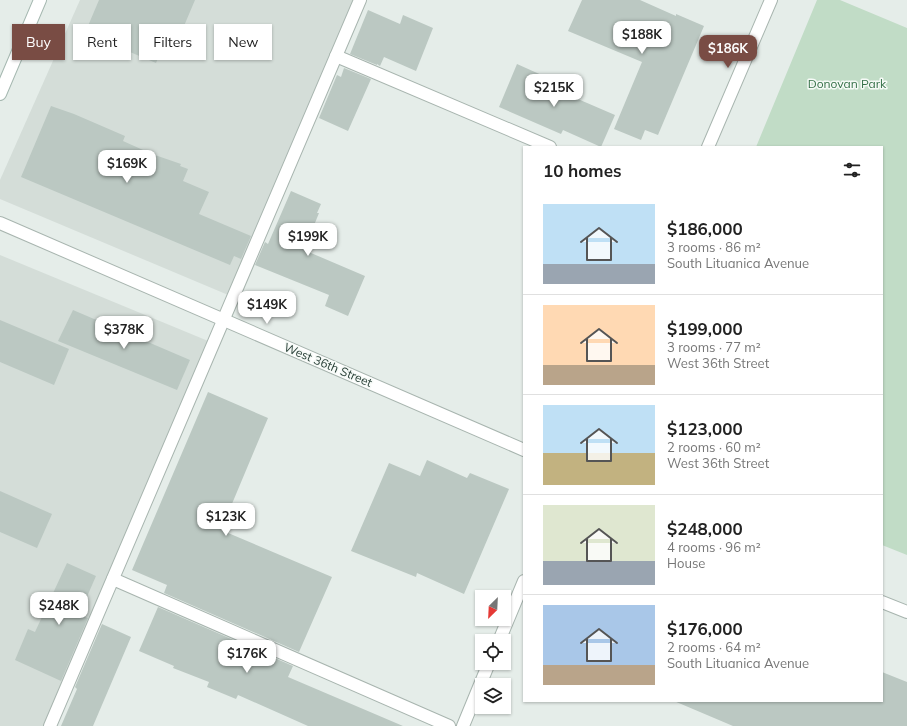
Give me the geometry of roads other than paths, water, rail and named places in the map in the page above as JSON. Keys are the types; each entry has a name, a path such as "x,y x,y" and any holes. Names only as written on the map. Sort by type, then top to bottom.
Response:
{"street":[{"path":"0,94 40,0"},
{"path":"50,726 360,0"},
{"path":"708,146 771,0"},
{"path":"336,56 548,146"},
{"name":"West 36th Street","path":"0,223 523,450"},
{"path":"113,579 449,726"},
{"path":"502,634 523,584"},
{"path":"883,602 907,612"},
{"path":"463,726 487,670"}],"park label":[{"name":"Donovan Park","path":"847,84"}]}
